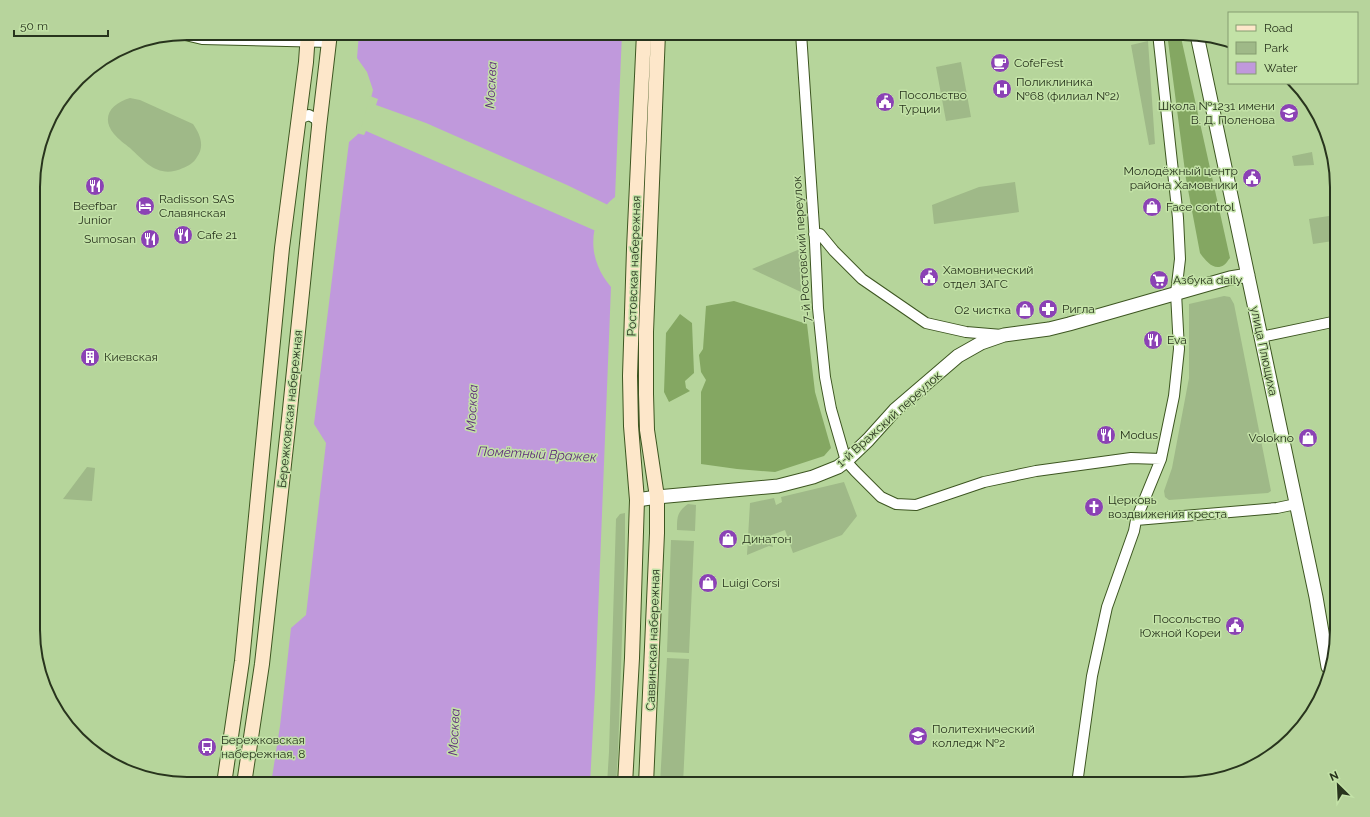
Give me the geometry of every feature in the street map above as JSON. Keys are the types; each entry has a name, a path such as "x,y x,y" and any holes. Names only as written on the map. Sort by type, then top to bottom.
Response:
{"main road":[{"name":"Бережковская набережная","path":"225,777 242,661 281,256 308,40"},
{"name":"Бережковская набережная","path":"245,777 262,664 319,127 330,40"},
{"name":"Ростовская набережная","path":"637,500 631,426 630,376 644,40"},
{"name":"Ростовская набережная","path":"657,497 647,430 646,332 658,40"},
{"name":"Саввинская набережная","path":"646,777 657,533 657,497"},
{"name":"Саввинская набережная","path":"625,777 632,658 637,500"}],"street":[{"name":"7-й Ростовский переулок","path":"801,40 818,308 825,377 846,460"},
{"path":"1078,777 1092,676 1107,607 1134,531 1136,520 1161,459 1174,396 1179,349 1176,293 1180,259 1178,218 1159,40"},
{"name":"улица Плющиха","path":"1198,41 1327,656"},
{"path":"297,125 301,118 309,115 316,119 319,127"},
{"path":"814,238 820,234 834,251 862,279 926,323 966,332 1004,335"},
{"name":"1-й Вражский переулок","path":"637,500 778,486 813,477 838,467 868,440 895,410 958,356 981,343 1004,335 1042,330 1069,324 1230,278 1248,275"},
{"path":"1261,337 1330,322"},
{"path":"846,460 881,497 896,504 916,505 984,482 1036,471 1131,458 1161,459"},
{"path":"1136,520 1277,508 1296,504"}],"green space":[{"path":"1168,40 1182,40 1230,258 1220,267 1210,264 1200,253 1186,179"},
{"path":"1148,41 1155,144 1149,145 1131,45"},
{"path":"961,62 971,117 946,121 936,67"},
{"path":"130,98 140,100 193,124 201,140 201,149 191,164 174,171 167,172 154,168 147,164 117,138 110,128 108,116 113,107"},
{"path":"1312,152 1314,165 1294,166 1292,156"},
{"path":"1015,182 1019,212 934,224 932,205 979,187"},
{"path":"1329,216 1330,241 1313,244 1309,219"},
{"path":"800,249 801,292 752,269"},
{"path":"1224,296 1230,297 1234,304 1271,491 1268,493 1169,500 1165,497 1164,491 1172,468 1189,378 1189,304"},
{"path":"734,301 807,324 815,392 831,448 824,456 775,472 701,464 701,392 706,380 701,372 699,355 703,349 706,306"},
{"path":"680,314 692,323 694,373 685,381 686,388 690,391 669,402 664,392 666,333"},
{"path":"87,467 95,468 92,501 63,499"},
{"path":"844,482 857,516 842,535 793,553 785,530 769,536 773,547 769,546 747,555 750,503 774,498 776,505 782,502 781,497"},
{"path":"688,504 696,505 695,531 677,530 678,515"},
{"path":"625,513 625,551 618,753 616,777 607,777 616,519 620,514"},
{"path":"671,540 694,541 689,653 667,652"},
{"path":"667,658 689,659 683,777 660,777"}],"water":[{"path":"358,40 622,40 615,197 602,211 595,228 593,238 593,247 598,266 611,287 590,777 272,777 280,726 291,628 306,615 326,443 314,424 349,142 364,126 373,90 367,72 357,58"}],"pier":[{"path":"370,96 378,99 376,105 426,123 567,185 608,205 600,217 596,231 366,131 364,135 356,133 362,125"}],"place":[{"name":"CofeFest","path":"1000,63"},
{"name":"Поликлиника №68 (филиал №2)","path":"1002,89"},
{"name":"Посольство Турции","path":"885,102"},
{"name":"Школа №1231 имени В. Д. Поленова","path":"1289,113"},
{"name":"Молодёжный центр района Хамовники","path":"1252,178"},
{"name":"Beefbar Junior","path":"95,186"},
{"name":"Radisson SAS Славянская","path":"145,206"},
{"name":"Face control","path":"1152,207"},
{"name":"Cafe 21","path":"183,235"},
{"name":"Sumosan","path":"150,239"},
{"name":"Хамовнический отдел ЗАГС","path":"929,277"},
{"name":"Азбука daily","path":"1159,280"},
{"name":"Ригла","path":"1048,309"},
{"name":"О2 чистка","path":"1025,310"},
{"name":"Eva","path":"1153,340"},
{"name":"Киевская","path":"90,357"},
{"name":"Modus","path":"1106,435"},
{"name":"Volokno","path":"1308,438"},
{"name":"Церковь воздвижения креста","path":"1094,507"},
{"name":"Динатон","path":"728,539"},
{"name":"Luigi Corsi","path":"708,583"},
{"name":"Посольство Южной Кореи","path":"1235,626"},
{"name":"Политехнический колледж №2","path":"918,736"},
{"name":"Бережковская набережная, 8","path":"207,747"}],"water label":[{"name":"Москва","path":"491,85"},
{"name":"Москва","path":"472,408"},
{"name":"Помётный Вражек","path":"537,454"},
{"name":"Москва","path":"454,732"}]}
